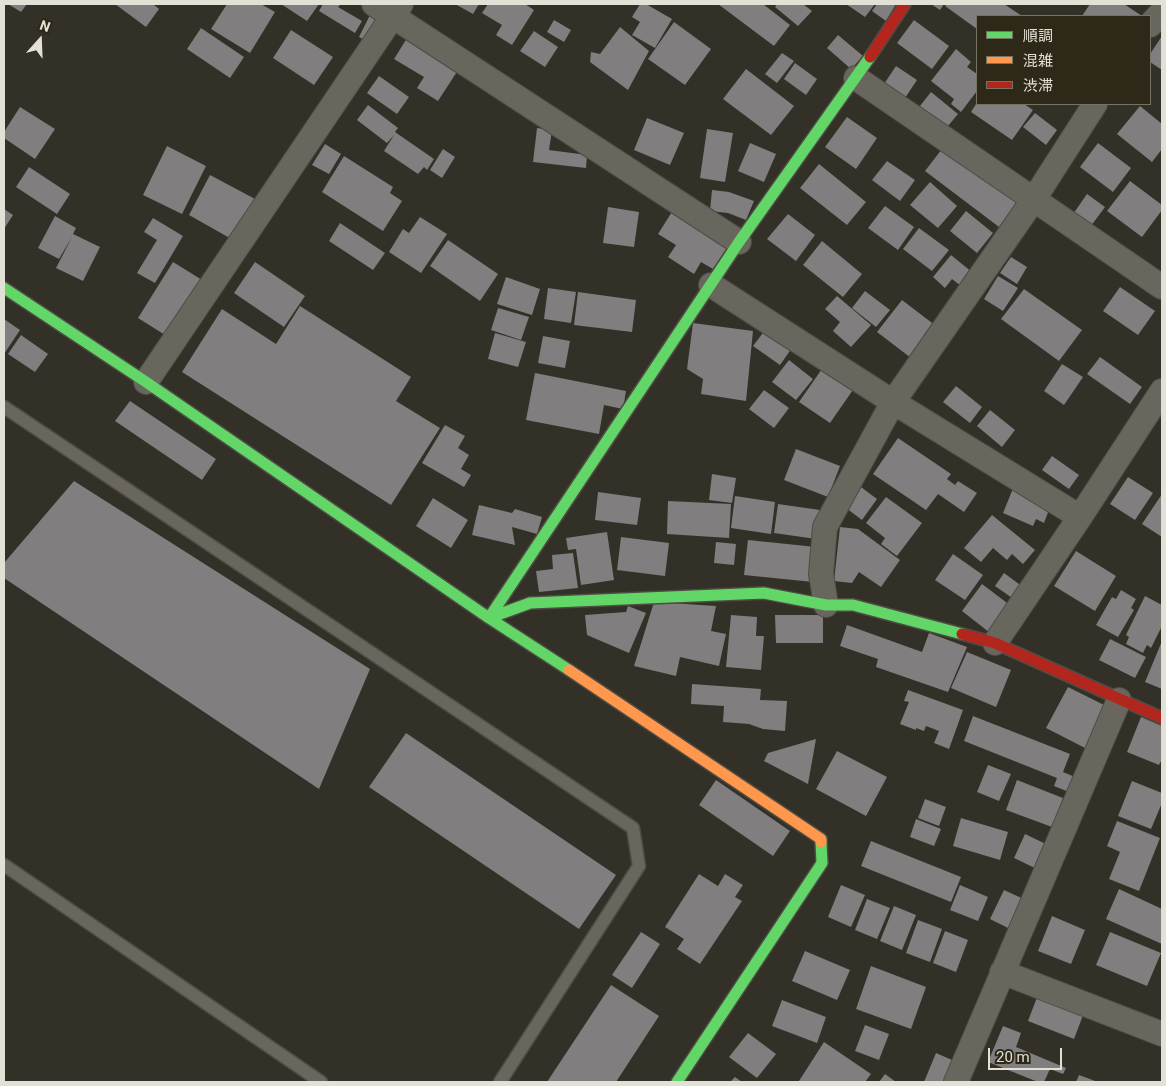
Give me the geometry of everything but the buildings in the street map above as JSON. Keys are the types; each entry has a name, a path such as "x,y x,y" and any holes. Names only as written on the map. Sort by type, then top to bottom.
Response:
{"street":[{"path":"489,618 739,242 856,78 905,4"},
{"path":"1150,4 1162,12 1151,24"},
{"path":"146,382 389,8 739,242"},
{"path":"856,78 1162,287"},
{"path":"826,605 821,574 825,527 893,402 1034,199 1094,105"},
{"path":"711,285 893,402 1080,517"},
{"path":"4,288 146,382 489,618 821,839 822,864 677,1082"},
{"path":"995,643 1162,391"},
{"path":"489,618 530,603 764,593 826,605 854,606 995,643 1162,718"},
{"path":"956,1082 1119,700"},
{"path":"1002,972 1162,1034"}],"lane":[{"path":"4,407 632,828 639,866 500,1082"},
{"path":"4,865 321,1082"}],"traffic: fast":[{"path":"489,618 739,242 870,57"},
{"path":"4,288 146,382 489,618 569,670"},
{"path":"489,618 530,603 764,593 826,605 853,605 962,634"},
{"path":"677,1082 822,863 821,842"}],"traffic: slow":[{"path":"569,670 821,839 821,842"}],"traffic: jam":[{"path":"870,57 905,4"},
{"path":"962,634 995,643 1162,718"}]}
